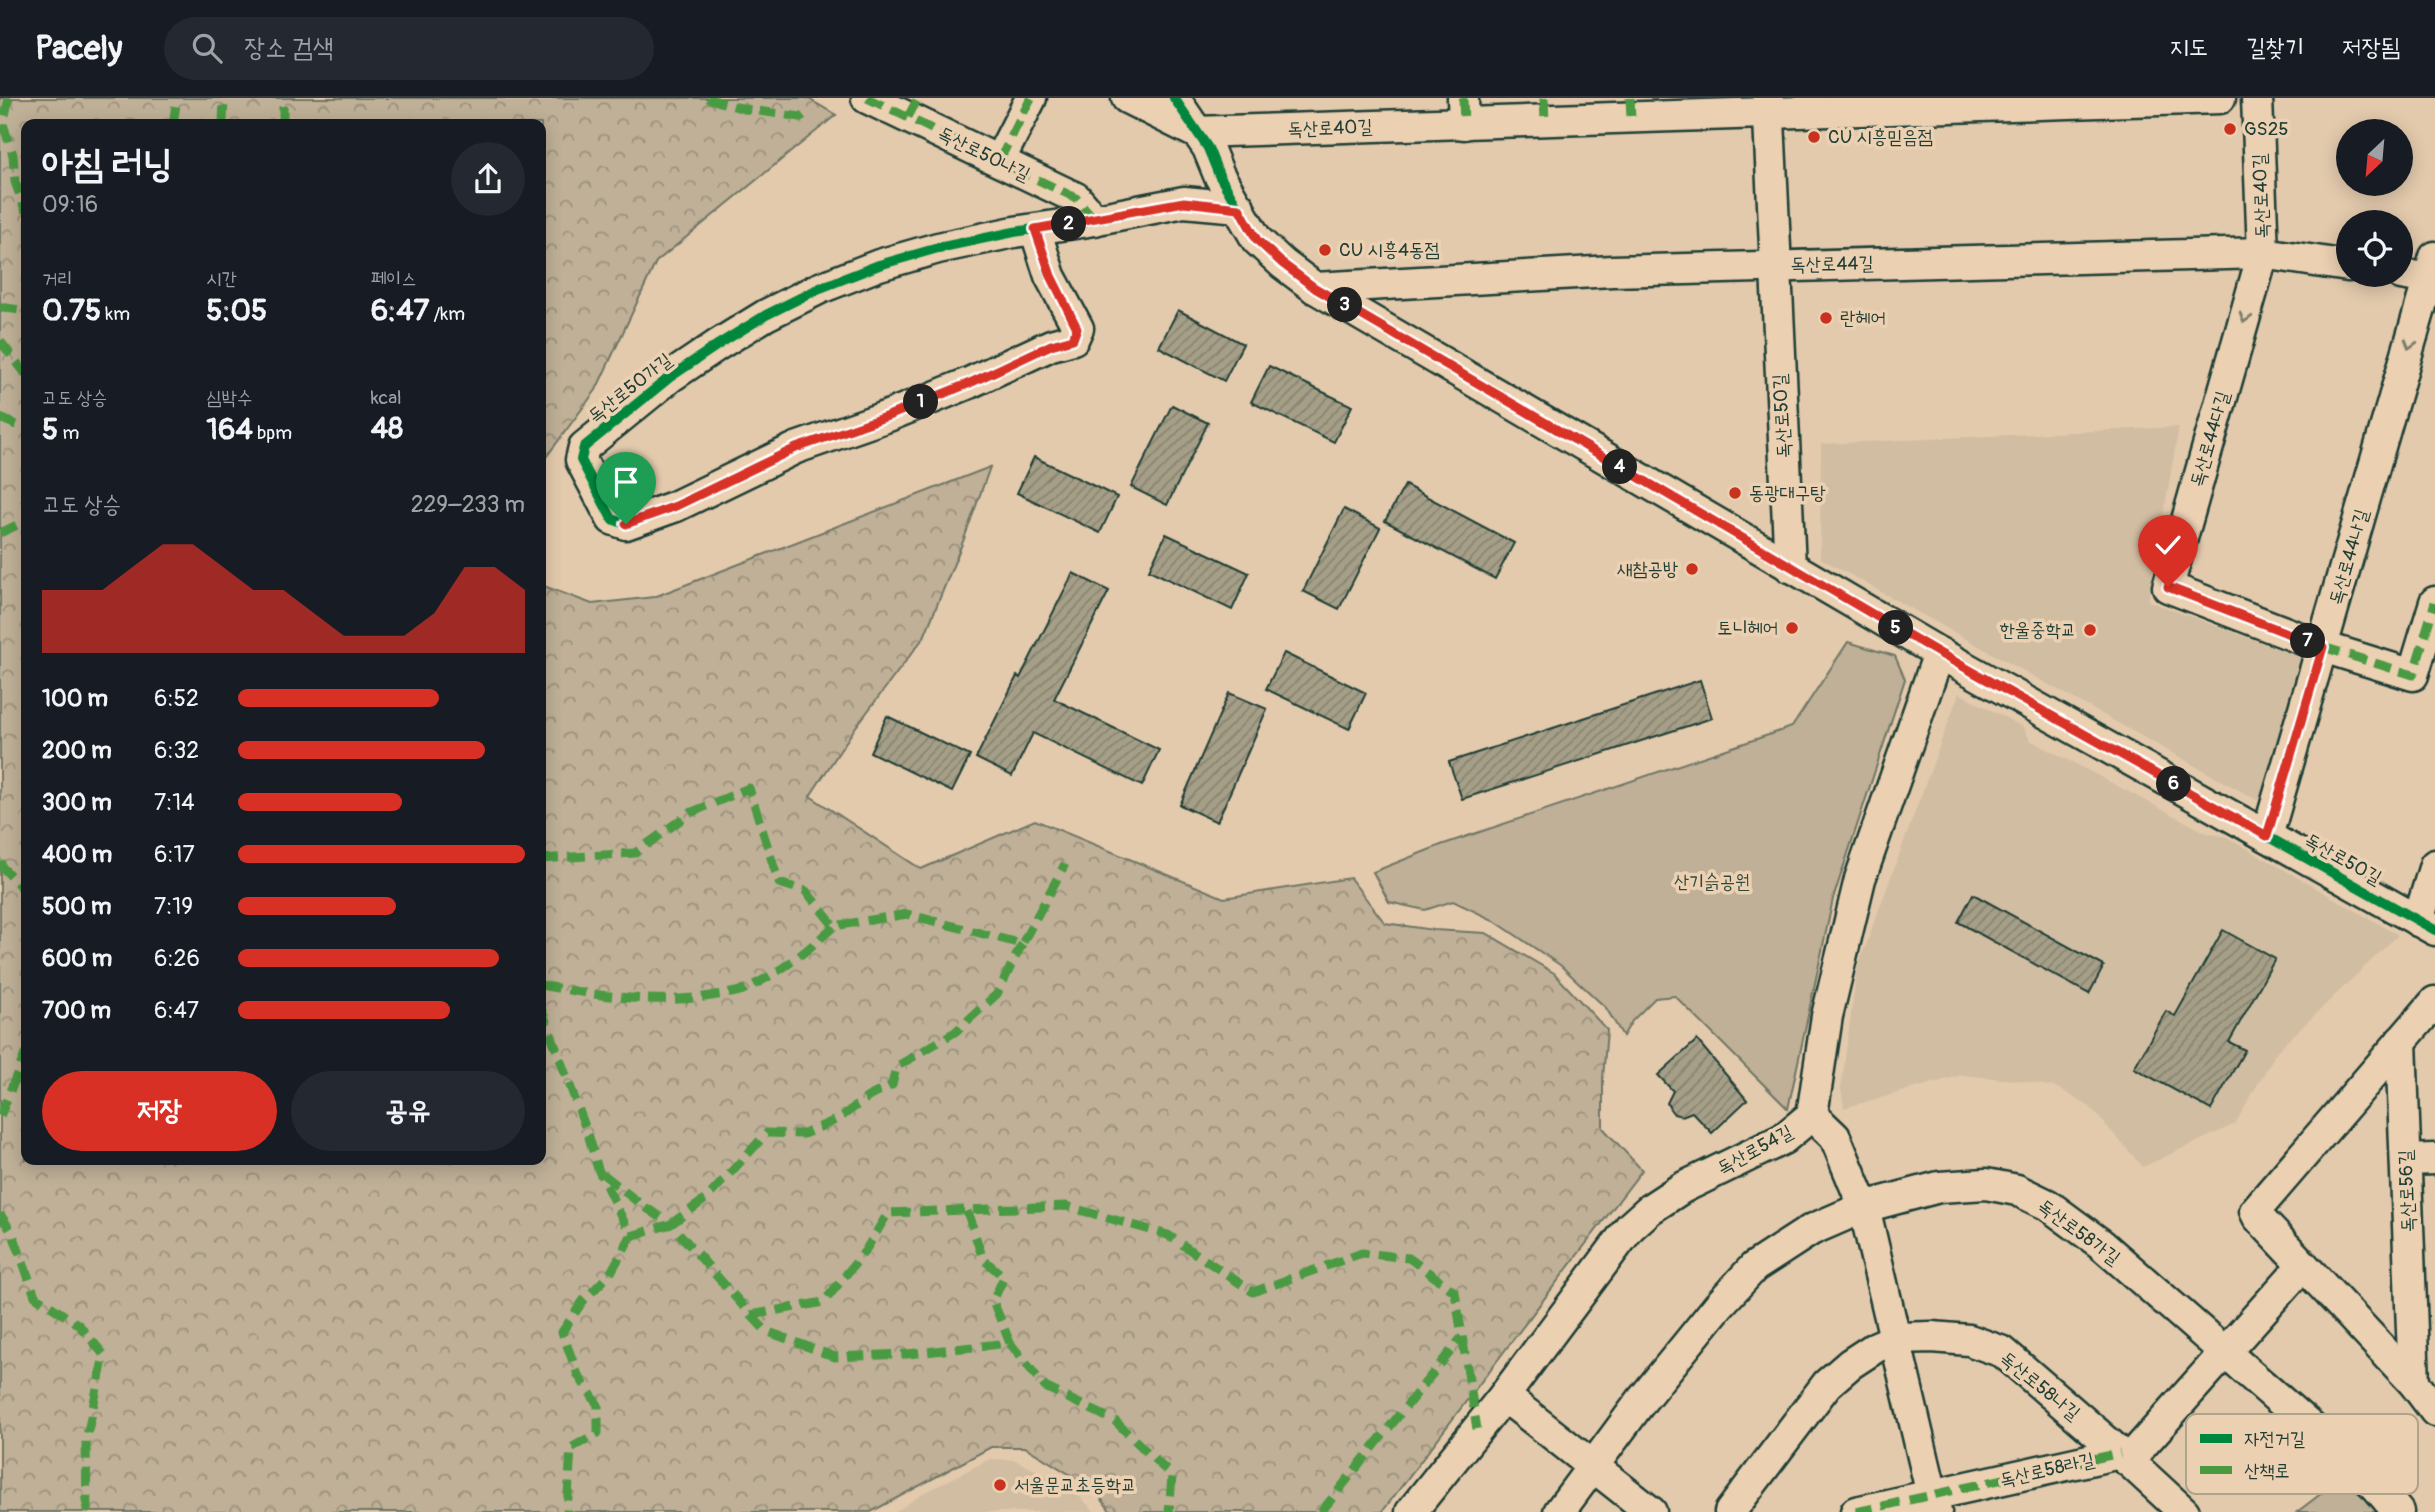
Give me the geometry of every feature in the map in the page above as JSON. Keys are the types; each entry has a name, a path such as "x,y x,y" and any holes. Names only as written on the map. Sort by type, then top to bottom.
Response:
{"street":[{"name":"독산로50나길","path":"867,98 913,108 999,161 1076,198 1095,220"},
{"path":"999,161 1031,98"},
{"path":"1127,98 1195,132"},
{"name":"독산로50길","path":"1174,98 1208,148 1219,175 1257,240 1315,288 1939,653 2427,926"},
{"name":"독산로40길","path":"1195,132 1464,111 2220,98"},
{"name":"독산로40길","path":"2257,98 2263,253"},
{"path":"1769,106 1774,265"},
{"name":"독산로50가길","path":"1035,229 1051,276 1077,328 1073,339 1051,345 970,383 888,416 796,448 676,506 626,524 612,519 581,460 584,447 680,370 766,315 820,288 879,265 938,248 1035,229 1184,202 1239,208"},
{"name":"독산로44길","path":"1315,288 1612,271 1774,265 2263,253 2336,264"},
{"name":"독산로44다길","path":"2263,253 2168,587 2323,647"},
{"name":"독산로50길","path":"1774,265 1790,567"},
{"name":"독산로44나길","path":"2267,836 2323,647 2425,272"},
{"path":"2323,647 2413,675 2435,602"},
{"name":"독산로54길","path":"1411,1512 1504,1396 1630,1227 1650,1209 1682,1188 1783,1139 1812,1115 1827,1016 1860,879 1939,653"},
{"path":"2427,926 2435,865"},
{"path":"2435,1002 2255,1211 2302,1265 2414,1383 2435,1411"},
{"name":"독산로56길","path":"2401,1041 2420,1160 2414,1383"},
{"path":"1812,1115 1835,1136 1864,1207 1934,1504"},
{"name":"독산로58가길","path":"1559,1512 1642,1400 1719,1305 1754,1267 1811,1230 1864,1207 1939,1187 1986,1184 2017,1190 2048,1205 2101,1244 2296,1414"},
{"path":"2124,1457 2225,1352 2302,1265"},
{"name":"독산로58나길","path":"1730,1512 1827,1384 1850,1364 1876,1347 1897,1338 1932,1337 1969,1340 2003,1352 2184,1512"},
{"path":"1504,1396 1651,1512"},
{"name":"독산로58라길","path":"1856,1512 1934,1504 2124,1457"},
{"name":"독산로58가길","path":"2383,1494 2398,1512"}],"shaded area":[{"name":"한울중학교","path":"2179,427 2148,601 2309,660 2270,791 2257,800 1820,558 1821,444"},
{"path":"1959,693 2023,727 2030,740 2207,833 2227,837 2398,935 2277,1051 2235,1124 2143,1167 2090,1107 2058,1088 2024,1081 1962,1075 1844,1108 1841,1089 1857,969"},
{"name":"서울문교초등학교","path":"990,1459 1015,1460 1049,1477 1080,1497 1095,1512 895,1512 924,1493"}],"green space":[{"path":"0,98 807,98 836,115 656,262 596,390 546,457 546,119 21,119 21,1165 546,1165 546,587 592,604 654,597 990,467 924,637 855,728 810,796 921,869 1035,820 1224,898 1350,878 1385,923 1434,930 1486,933 1554,973 1607,1030 1603,1128 1642,1170 1382,1512 1111,1512 1095,1490 1025,1447 991,1447 871,1512 0,1512"},
{"name":"산기슭공원","path":"1848,642 1895,656 1905,679 1833,899 1788,1109 1675,996 1655,998 1632,1021 1623,1036 1606,1008 1560,965 1493,920 1453,901 1425,910 1389,902 1373,872 1441,845 1792,727"},
{"path":"2321,1494 2381,1494 2397,1512 2297,1512"}],"building":[{"path":"1178,310 1243,344 1224,381 1159,347"},
{"path":"1269,366 1352,406 1334,442 1251,402"},
{"path":"1172,405 1208,423 1167,505 1131,487"},
{"path":"1034,457 1117,497 1100,533 1017,493"},
{"path":"1405,485 1514,543 1495,579 1385,521"},
{"path":"1344,509 1380,528 1339,609 1303,591"},
{"path":"1166,534 1249,573 1232,610 1149,570"},
{"path":"1073,573 1109,591 1054,699 1159,750 1142,786 1033,733 1012,776 976,758"},
{"path":"1284,653 1366,693 1349,729 1266,689"},
{"path":"1700,680 1712,718 1462,799 1449,762"},
{"path":"1229,693 1267,709 1217,822 1180,805"},
{"path":"887,716 970,756 952,792 870,752"},
{"path":"1973,894 2104,966 2089,994 1958,922"},
{"path":"2223,930 2275,959 2229,1042 2245,1050 2211,1110 2134,1068 2166,1011 2175,1016"},
{"path":"1697,1040 1747,1100 1712,1133 1692,1112 1682,1116 1674,1114 1667,1103 1673,1091 1658,1075"}],"marked path":[{"path":"9,98 3,124 13,155 15,182 21,198"},
{"path":"174,119 177,98"},
{"path":"223,119 224,98"},
{"path":"283,98 283,119"},
{"path":"707,98 744,109 801,117 806,113"},
{"path":"867,98 1076,198 1095,220"},
{"path":"908,117 918,98"},
{"path":"999,161 1031,98"},
{"path":"1463,98 1464,124"},
{"path":"1544,98 1545,121"},
{"path":"1630,98 1631,118"},
{"path":"0,307 21,310"},
{"path":"0,341 21,368"},
{"path":"0,418 21,427"},
{"path":"0,533 21,523"},
{"path":"2323,647 2413,675 2435,602"},
{"path":"546,859 635,853 690,813 749,788 779,883 806,891 834,926 907,914 1022,944 1065,864"},
{"path":"0,861 2,867 21,887"},
{"path":"546,986 606,996 651,999 695,998 733,993 780,969 834,926"},
{"path":"603,1174 671,1224 707,1198 767,1133 804,1134 838,1119 868,1097 892,1085 896,1067 955,1032 997,994 1022,944"},
{"path":"546,1021 589,1137 598,1169 631,1236 610,1274 583,1301 562,1332 578,1375 598,1405 598,1433 571,1448 567,1512"},
{"path":"0,1116 21,1064"},
{"path":"631,1236 671,1224 751,1315 824,1302 865,1251 888,1213 1066,1206 1168,1235 1253,1292 1362,1253 1409,1258 1455,1292 1477,1429"},
{"path":"967,1211 983,1259 1004,1277 993,1301 1010,1343"},
{"path":"0,1214 13,1234 35,1296 79,1325 104,1355 86,1441 87,1512"},
{"path":"751,1315 766,1331 835,1357 907,1354 1010,1343 1045,1387 1115,1421 1172,1476 1169,1512"},
{"path":"1321,1512 1462,1337"},
{"path":"1856,1512 2120,1453"}],"cycle path":[{"path":"1174,98 1208,148 1219,175 1257,240 1315,288 1939,653 2435,930"},
{"path":"1035,229 1050,276 1078,328 1073,339 1051,345 888,416 796,448 676,506 626,524 612,519 581,460 584,447 670,377 766,315 820,288 879,265 938,248 1014,232 1184,202 1239,207"}],"place":[{"name":"GS25","path":"2230,129"},
{"name":"CU 시흥믿음점","path":"1814,137"},
{"name":"CU 시흥4동점","path":"1325,250"},
{"name":"란헤어","path":"1826,318"},
{"name":"동광대구탕","path":"1735,493"},
{"name":"새참공방","path":"1692,569"},
{"name":"토니헤어","path":"1792,628"},
{"name":"한울중학교","path":"2090,630"},
{"name":"서울문교초등학교","path":"1000,1485"}],"route":[{"path":"626,524 676,506 796,448 888,416 970,383 1051,345 1073,339 1077,328 1051,276 1035,229 1184,202 1239,208 1257,240 1315,288 1939,653 2267,836 2323,647 2168,587"}]}
